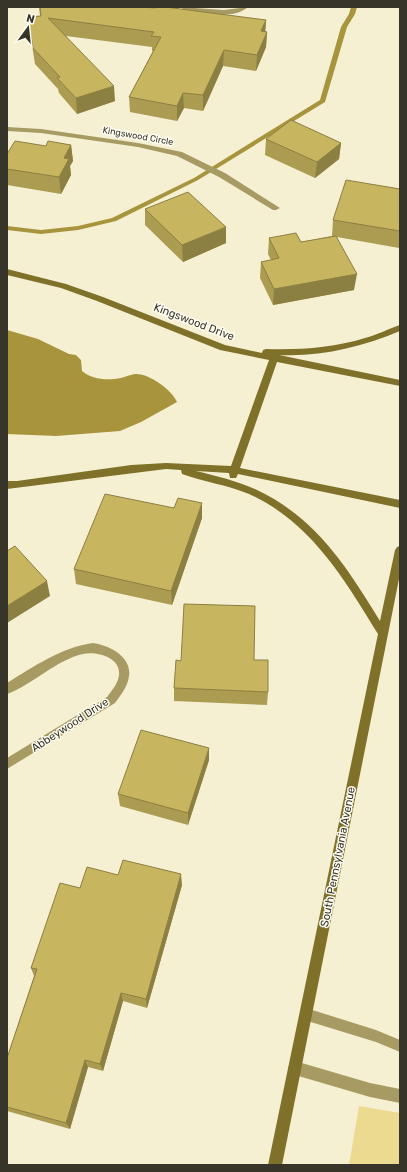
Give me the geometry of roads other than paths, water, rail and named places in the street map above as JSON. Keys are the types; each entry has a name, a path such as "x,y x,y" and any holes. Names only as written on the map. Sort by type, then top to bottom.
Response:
{"main road":[{"name":"Kingswood Drive","path":"7,272 62,286 100,299 223,348 274,356"},
{"path":"274,356 337,348 400,328"},
{"path":"274,356 400,383"},
{"path":"230,484 274,356"},
{"path":"166,466 253,492 278,506 301,522 320,540 340,567 383,634"},
{"path":"7,485 17,485 130,469 166,466 235,470 400,504"},
{"name":"South Pennsylvania Avenue","path":"275,1165 400,550"}],"street":[{"path":"183,7 228,12 236,11 245,7"},
{"name":"Kingswood Circle","path":"7,128 41,131 138,145 179,154 193,159 222,175 276,208"},
{"name":"Abbeywood Drive","path":"7,689 70,652 85,648 108,651 116,656 123,666 125,676 120,688 111,700 7,764"},
{"path":"306,1014 376,1036 400,1046"},
{"path":"295,1068 370,1090 400,1096"}],"waterway":[{"path":"7,228 41,232 78,228 114,220 196,179 323,101 344,27 352,14 354,7"}]}
